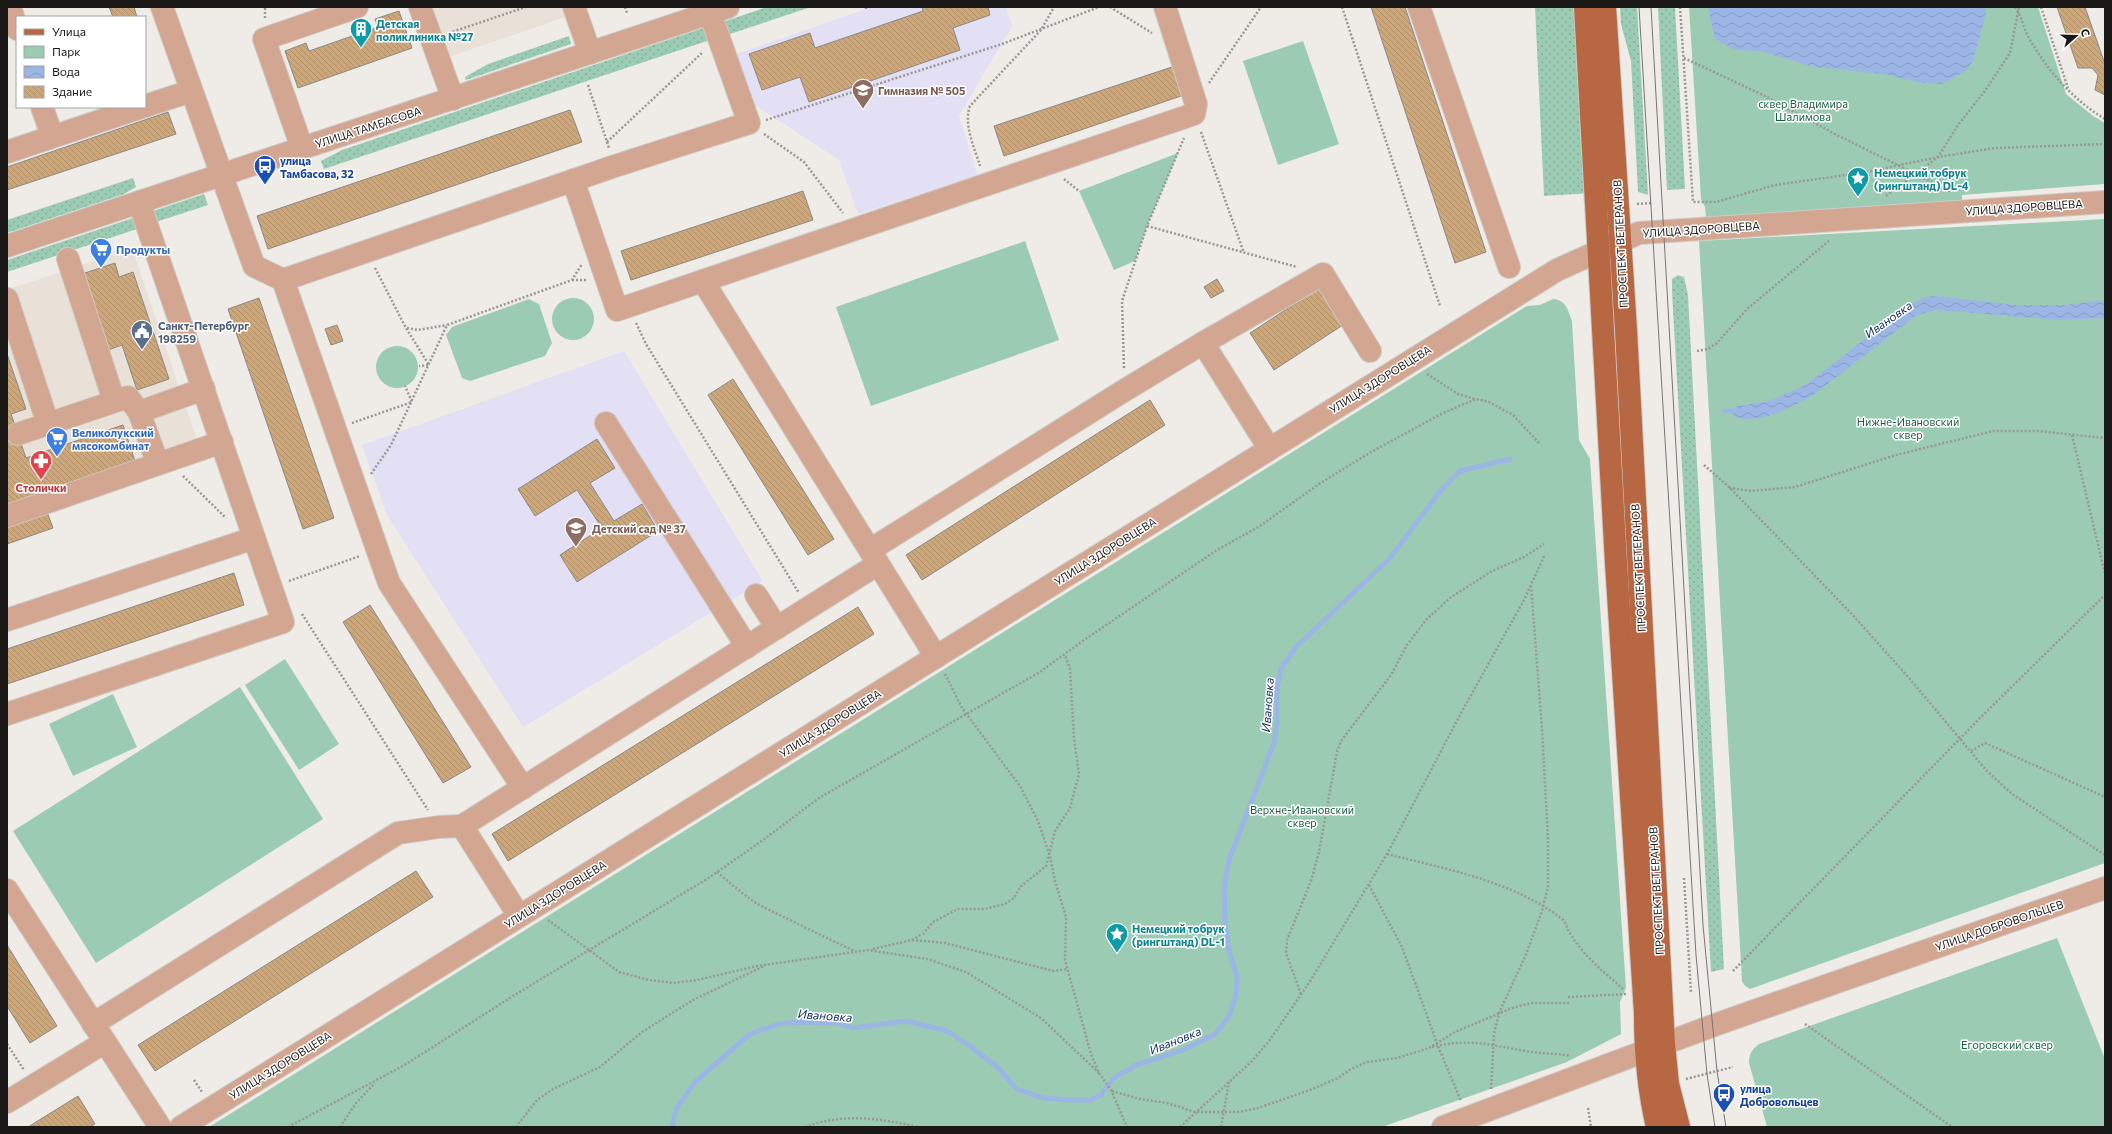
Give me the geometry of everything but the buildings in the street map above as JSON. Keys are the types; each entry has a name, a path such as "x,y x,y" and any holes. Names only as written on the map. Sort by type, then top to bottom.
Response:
{"main road":[{"name":"ПРОСПЕКТ ВЕТЕРАНОВ","path":"1585,7 1616,563 1644,1013 1668,1084 1679,1127"},
{"name":"ПРОСПЕКТ ВЕТЕРАНОВ","path":"1605,7 1620,240 1655,1048 1649,1091 1657,1127"}],"street":[{"path":"10,7 16,26"},
{"path":"162,7 223,175 254,266 283,280 389,582 523,788"},
{"path":"302,148 264,39 357,7"},
{"path":"420,7 453,99"},
{"path":"574,7 590,53"},
{"path":"573,180 617,310 986,186 1195,109 1165,7"},
{"path":"1419,7 1509,267"},
{"path":"283,280 573,180 748,124 719,10"},
{"name":"УЛИЦА ТАМБАСОВА","path":"7,246 590,53 686,14 719,10"},
{"path":"146,106 192,91"},
{"path":"42,108 52,136"},
{"path":"7,152 139,108"},
{"path":"7,714 283,622 140,202"},
{"name":"УЛИЦА ЗДОРОВЦЕВА","path":"181,1127 1557,270 1638,232 2105,202"},
{"path":"68,259 114,401"},
{"path":"93,1024 398,833 439,827 462,826 808,608 874,557 1125,390 1323,274 1370,350"},
{"path":"703,281 936,657"},
{"path":"7,299 48,424"},
{"path":"1203,343 1269,448"},
{"path":"139,412 204,389"},
{"path":"18,434 128,397 139,412 163,462"},
{"path":"606,423 748,647"},
{"path":"7,516 222,442"},
{"path":"7,620 254,538"},
{"path":"756,595 777,628"},
{"path":"462,826 525,912"},
{"name":"УЛИЦА ДОБРОВОЛЬЦЕВ","path":"1458,1120 1720,1023 2105,888"},
{"path":"7,890 160,1127"},
{"path":"7,1102 105,1042"}],"path":[{"path":"446,34 526,7"},
{"path":"625,7 627,13"},
{"path":"986,186 967,114 970,106 1041,30 1054,7"},
{"path":"775,118 1041,30 1099,7"},
{"path":"1110,7 1178,49"},
{"path":"1125,390 1122,301 1147,226 1195,109 1261,7"},
{"path":"1342,7 1440,306"},
{"path":"1680,7 1693,202 1716,202 1775,186 1899,166 1938,157 1995,148 2105,144"},
{"path":"2015,7 2028,36 2043,62 2069,90 2105,119"},
{"path":"1882,200 1938,157 2010,53 2019,7"},
{"path":"2041,7 2069,90"},
{"path":"607,142 705,50"},
{"path":"1684,58 1765,96 1835,134 1953,193"},
{"path":"588,85 615,166"},
{"path":"1195,109 1244,253"},
{"path":"748,124 804,162 856,229"},
{"path":"1147,226 1323,274"},
{"path":"1697,351 1708,349 1720,340 1747,309 1832,238"},
{"path":"406,328 418,330 447,325 572,280 594,243"},
{"path":"369,250 376,268 406,328 429,365"},
{"path":"628,306 646,344 808,608"},
{"path":"357,493 391,445 447,325"},
{"path":"419,366 429,365"},
{"path":"1426,373 1458,394 1489,402 1513,415 1539,443"},
{"path":"405,386 412,402"},
{"path":"288,1127 339,1098 376,1081 589,951 716,872 819,798 1040,672 1084,640 1217,550 1260,526 1319,484 1371,452 1444,413 1476,399"},
{"path":"335,429 412,402"},
{"path":"1729,488 1751,491 1795,487 1896,456 1993,431 2014,430 2105,438"},
{"path":"2072,435 2105,574"},
{"path":"163,462 226,519"},
{"path":"1704,465 1729,488 1850,612 1986,770 2012,794 2105,856"},
{"path":"1301,994 1286,953 1287,940 1311,881 1319,852 1337,752 1341,741 1362,710 1391,675 1407,645 1426,620 1450,598 1492,571 1524,558 1544,544"},
{"path":"271,587 377,551"},
{"path":"1180,1127 1229,1082 1269,1041 1301,994 1387,854 1460,715 1524,600 1545,554"},
{"path":"1490,1096 1493,1044 1499,1013 1525,957 1543,906 1548,886 1548,839 1531,584"},
{"path":"1733,971 1961,740 2051,646 2105,595"},
{"path":"299,609 439,827"},
{"path":"525,912 589,951 619,972 649,980 673,983 697,980 768,964 868,950 912,940 924,933 933,922 958,909 984,909 1005,904 1014,898 1020,887 1046,866 1050,856 1055,831 1070,808 1079,774 1074,739 1070,669 1065,655"},
{"path":"936,657 966,713 1020,786 1038,821 1050,856 1055,881 1066,917 1065,960 1091,1054 1099,1073 1111,1089 1127,1127"},
{"path":"1970,751 1985,743 2105,797"},
{"path":"1387,854 1482,880 1519,894 1543,906 1564,921 1570,935 1601,971 1628,994 1628,1000"},
{"path":"716,872 737,887 747,898 854,952"},
{"path":"1684,878 1692,994"},
{"path":"1369,884 1402,946 1437,1044 1458,1120"},
{"path":"912,940 945,943 1053,971 1068,970"},
{"path":"868,950 926,959 966,972 1041,1018 1099,1073"},
{"path":"516,1127 537,1100 553,1089 600,1067 642,1032 693,1000 768,964"},
{"path":"1568,996 1628,994"},
{"path":"1111,1089 1140,1099 1167,1103 1195,1112 1224,1113 1258,1108 1338,1078 1351,1069 1367,1062 1397,1058 1429,1048 1455,1032 1499,1013 1531,1003 1569,1003"},
{"path":"1805,1024 1952,1127"},
{"path":"1437,1044 1468,1042 1493,1044 1528,1051 1551,1052 1571,1056"},
{"path":"7,1044 33,1086"},
{"path":"1682,1080 1733,1067"},
{"path":"340,1127 356,1103 376,1081"},
{"path":"1221,1127 1229,1082"},
{"path":"1588,1108 1591,1127"},
{"path":"805,1127 833,1118 848,1117 893,1121 918,1127"}],"shaded area":[{"path":"428,7 595,7 446,58"},
{"name":"Гимназия № 505","path":"872,7 1006,7 1012,26 959,116 978,175 858,214 839,160 755,105 736,54"},
{"path":"132,248 204,460 7,527 7,290"},
{"name":"Детский сад № 37","path":"624,351 763,581 523,727 387,515 362,445"}],"green space":[{"path":"767,7 811,7 727,35 723,22"},
{"path":"1535,7 1575,7 1590,193 1544,196"},
{"path":"1620,7 1637,7 1648,195 1638,192 1631,61 1621,24"},
{"path":"1658,7 1675,7 1685,189 1667,190"},
{"name":"сквер Владимира Шалимова","path":"1689,7 2038,7 2066,94 2093,116 2105,123 2105,184 1962,195 1962,202 1706,218 1705,207 1701,199"},
{"path":"706,27 710,40 324,169 321,161 342,150"},
{"path":"569,36 571,44 466,80 465,77 488,64"},
{"path":"1303,41 1339,144 1278,165 1243,61"},
{"path":"1178,153 1147,226 1135,261 1114,270 1079,191"},
{"path":"133,178 136,187 124,194 7,233 7,220"},
{"path":"204,194 208,205 156,222 153,211"},
{"path":"136,217 140,228 7,272 7,260"},
{"name":"Нижне-Ивановский сквер","path":"2105,219 2105,863 1750,989 1745,986 1742,981 1699,241"},
{"path":"1025,241 1059,340 871,406 836,307"},
{"path":"1678,275 1684,277 1688,295 1724,969 1711,972 1672,292 1672,279"},
{"path":"569,298 577,298 585,301 591,307 594,319 591,331 585,337 577,340 569,340 561,337 555,331 552,323 552,315 555,307 561,301"},
{"path":"529,299 539,304 552,343 545,356 470,381 462,378 446,335 452,327"},
{"name":"Верхне-Ивановский сквер","path":"1553,299 1561,301 1566,306 1572,321 1579,440 1590,459 1626,988 1620,1002 1621,1034 1567,1062 1382,1127 209,1127 1527,306 1540,305"},
{"path":"393,346 401,346 409,349 415,355 418,367 415,379 409,385 401,388 393,388 385,385 379,379 376,371 376,363 379,355 385,349"},
{"path":"285,659 339,744 299,770 245,685"},
{"path":"240,687 323,819 96,963 13,831"},
{"path":"113,694 137,747 73,776 49,724"},
{"name":"Егоровский сквер","path":"2057,938 2105,1059 2105,1127 1767,1127 1749,1063 1751,1052 1759,1044"}],"water":[{"path":"1708,7 1986,7 1986,14 1973,61 1966,71 1942,84 1922,83 1883,74 1814,67 1759,51 1735,50 1715,39"},
{"name":"Ивановка","path":"1937,296 2015,305 2065,305 2105,300 2105,318 2058,320 1937,310 1917,315 1812,396 1784,410 1763,417 1743,419 1733,416 1734,407 1772,400 1805,385 1909,305 1925,297"}],"waterway":[{"name":"Ивановка","path":"1725,411 1740,411"},
{"name":"Ивановка","path":"672,1127 676,1109 695,1082 750,1034 779,1024 800,1022 838,1023 853,1028 906,1021 947,1031 996,1066 1017,1089 1043,1098 1069,1100 1091,1100 1101,1095 1114,1078 1136,1065 1183,1050 1215,1034 1229,1017 1236,995 1237,976 1229,951 1225,924 1224,888 1229,860 1274,743 1277,723 1277,688 1281,669 1295,648 1390,558 1442,489 1460,471 1510,459"}],"tram line":[{"path":"1639,7 1696,955 1707,1074 1715,1127"},
{"path":"1651,7 1703,925 1717,1071 1726,1127"}],"place":[{"name":"Детская поликлиника №27","path":"361,48"},
{"name":"Гимназия № 505","path":"863,110"},
{"name":"улица Тамбасова, 32","path":"265,186"},
{"name":"Немецкий тобрук (рингштанд) DL-4","path":"1858,198"},
{"name":"Продукты","path":"101,268"},
{"name":"Санкт-Петербург 198259","path":"142,350"},
{"name":"Великолукский мясокомбинат","path":"57,458"},
{"name":"Столички","path":"41,480"},
{"name":"Детский сад № 37","path":"576,548"},
{"name":"Немецкий тобрук (рингштанд) DL-1","path":"1117,954"},
{"name":"улица Добровольцев","path":"1724,1114"}]}
